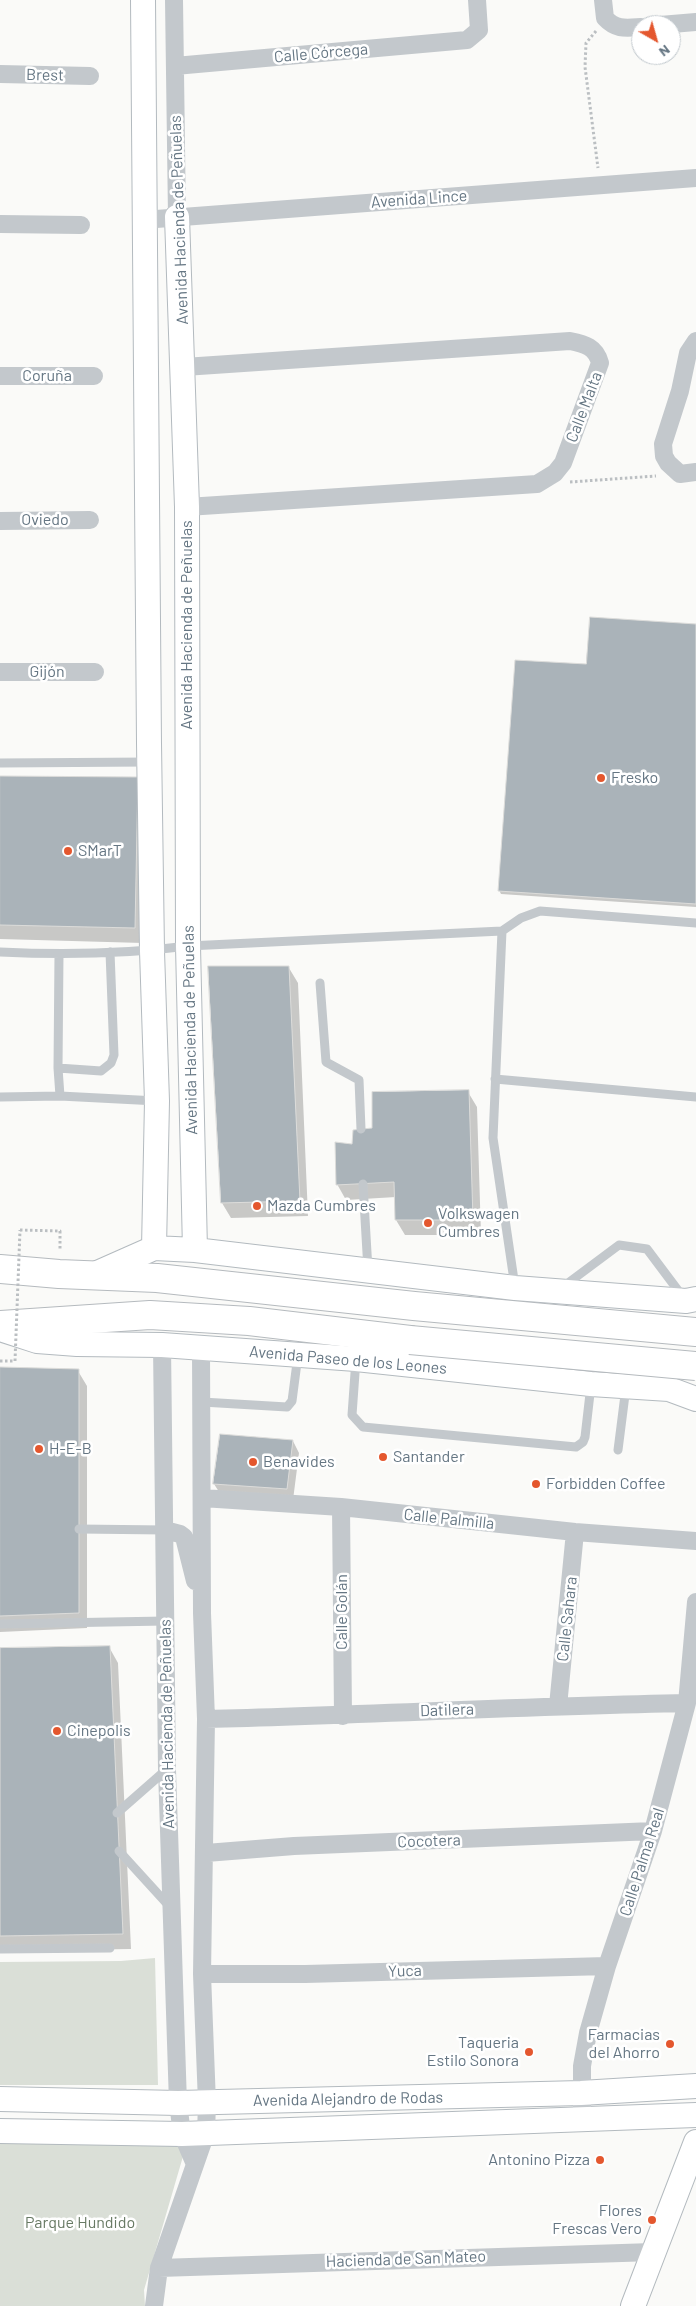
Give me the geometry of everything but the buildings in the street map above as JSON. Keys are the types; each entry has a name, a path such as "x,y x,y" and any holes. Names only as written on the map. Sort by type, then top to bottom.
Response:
{"main road":[{"path":"0,1269 157,1278 414,1306 696,1332"},
{"name":"Avenida Paseo de los Leones","path":"0,1325 150,1315 249,1321 410,1340 696,1366"}],"street":[{"name":"Avenida Hacienda de Peñuelas","path":"142,0 149,762 157,1101 154,1248"},
{"name":"Avenida Hacienda de Peñuelas","path":"174,0 178,217 187,508 188,946 195,1250"},
{"name":"Calle Córcega","path":"175,66 467,40 479,30 477,0"},
{"path":"603,0 605,18 620,28 631,27"},
{"path":"681,23 696,22"},
{"name":"Brest","path":"0,74 90,76"},
{"name":"Avenida Lince","path":"143,220 696,178"},
{"path":"0,224 81,225"},
{"path":"688,473 668,463 664,456 663,444 680,391 688,353 696,341"},
{"name":"Calle Malta","path":"184,367 570,342 584,344 593,349 600,364 562,463 555,473 537,484"},
{"name":"Coruña","path":"0,376 94,376"},
{"path":"187,508 537,484"},
{"name":"Oviedo","path":"0,520 90,520"},
{"name":"Gijón","path":"0,672 95,672"},
{"path":"94,1275 154,1248 195,1250 515,1288 691,1300 696,1326"},
{"name":"Avenida Paseo de los Leones","path":"0,1330 36,1341 77,1344 162,1345 356,1358 591,1384 669,1389 696,1399"},
{"name":"Avenida Hacienda de Peñuelas","path":"162,1345 170,1907 178,2103 182,2134 194,2162"},
{"path":"154,2306 159,2268 194,2162 206,2133 207,2102 202,1974 206,1853 206,1719 202,1613 201,1348"},
{"path":"669,1389 682,1380 692,1367 696,1357"},
{"name":"Calle Palmilla","path":"202,1498 341,1507 575,1532 696,1541"},
{"name":"Calle Golán","path":"341,1507 342,1716"},
{"path":"165,1530 184,1537 202,1613"},
{"name":"Calle Sahara","path":"558,1706 575,1532"},
{"name":"Calle Palma Real","path":"582,2120 580,2093 588,2033 607,1966 653,1831 687,1703 696,1602"},
{"name":"Datilera","path":"206,1719 342,1716 558,1706 687,1703"},
{"name":"Cocotera","path":"206,1853 294,1846 653,1831"},
{"name":"Yuca","path":"202,1974 305,1974 607,1966"},
{"name":"Avenida Alejandro de Rodas","path":"0,2099 178,2103 580,2093 696,2086"},
{"name":"Avenida Alejandro de Rodas","path":"0,2131 182,2134 696,2116"},
{"path":"633,2306 696,2142"},
{"name":"Hacienda de San Mateo","path":"159,2268 653,2252"}],"lane":[{"path":"0,763 149,762"},
{"path":"0,952 59,954 152,951 188,946 502,931 521,918 540,911 696,923"},
{"path":"502,931 493,1138 515,1288"},
{"path":"58,1068 101,1071 111,1064 114,1055 110,952"},
{"path":"59,954 58,1068 60,1096"},
{"path":"320,983 326,1062 359,1080 361,1129"},
{"path":"495,1079 696,1097"},
{"path":"0,1097 60,1096 157,1101"},
{"path":"363,1184 368,1270"},
{"path":"557,1291 619,1245 647,1249 691,1300"},
{"path":"202,1402 287,1407 292,1401 298,1355"},
{"path":"356,1358 352,1415 358,1424 363,1427 424,1434 576,1447 583,1442 585,1437 591,1384"},
{"path":"618,1450 626,1387"},
{"path":"79,1529 165,1530"},
{"path":"0,1624 165,1621"},
{"path":"117,1813 167,1770"},
{"path":"119,1851 170,1907"},
{"path":"0,1949 110,1948"}],"path":[{"path":"600,185 586,67 586,44 605,18"},
{"path":"537,484 688,473"},
{"path":"0,1361 15,1361 20,1230 60,1231"}],"green space":[{"path":"155,1958 158,2085 0,2085 0,1962 121,1961"},
{"name":"Parque Hundido","path":"0,2141 177,2144 184,2153 144,2290 145,2306 0,2306"}],"place":[{"name":"Fresko","path":"601,778"},
{"name":"SMarT","path":"68,851"},
{"name":"Mazda Cumbres","path":"257,1206"},
{"name":"Volkswagen Cumbres","path":"428,1223"},
{"name":"H-E-B","path":"39,1449"},
{"name":"Santander","path":"383,1457"},
{"name":"Benavides","path":"253,1462"},
{"name":"Forbidden Coffee","path":"536,1484"},
{"name":"Cinepolis","path":"57,1731"},
{"name":"Farmacias del Ahorro","path":"670,2044"},
{"name":"Taqueria Estilo Sonora","path":"529,2052"},
{"name":"Antonino Pizza","path":"600,2160"},
{"name":"Flores Frescas Vero","path":"652,2220"}]}
